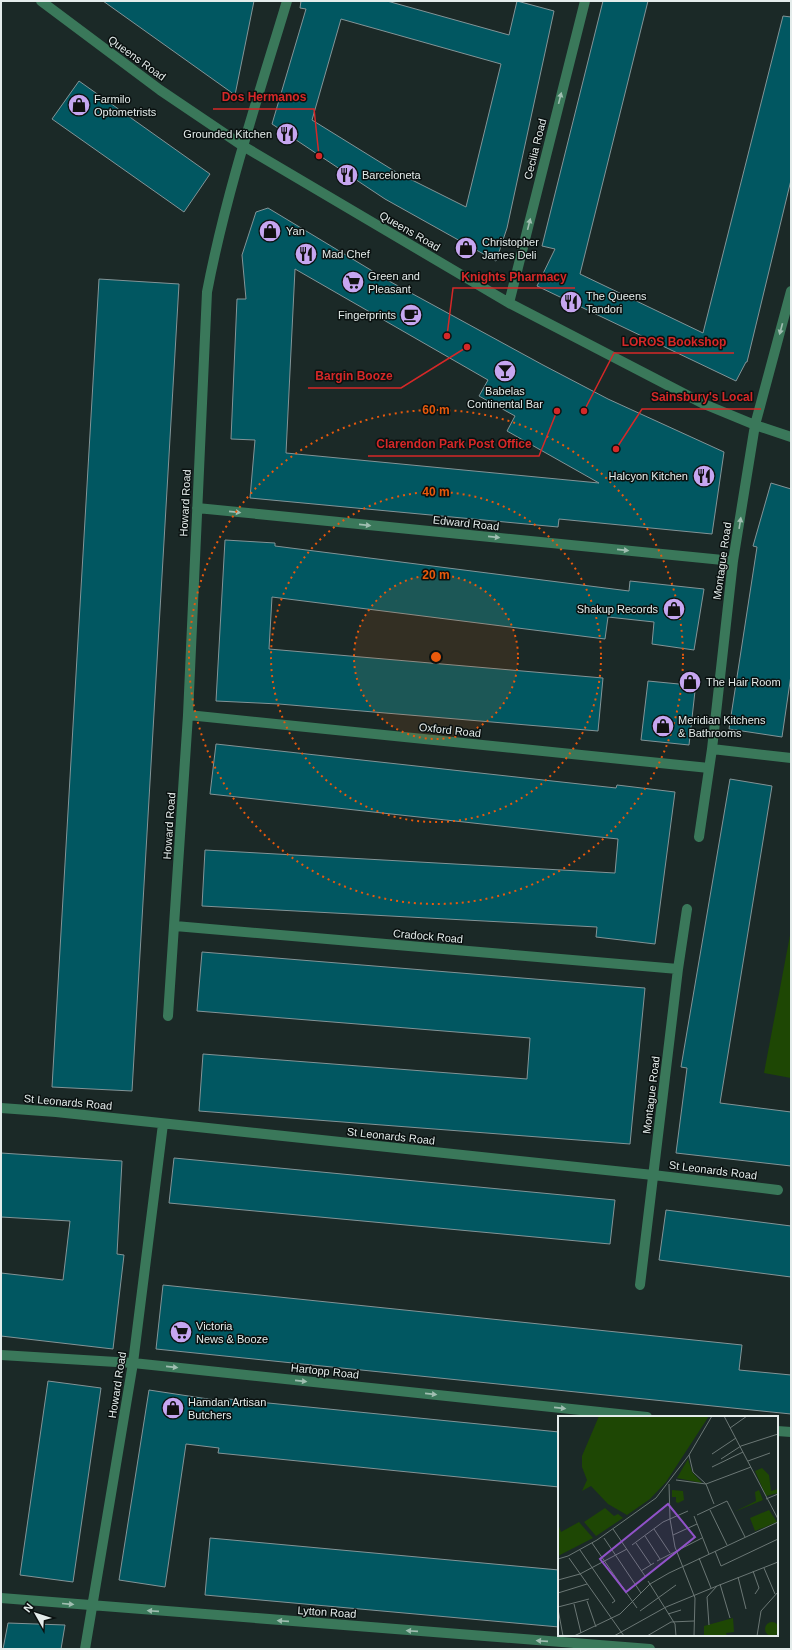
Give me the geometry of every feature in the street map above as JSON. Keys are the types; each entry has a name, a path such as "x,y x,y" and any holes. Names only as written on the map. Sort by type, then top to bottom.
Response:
{"street":[{"name":"Queens Road","path":"42,1 160,90 243,146 509,303 697,400 756,425 791,437"},
{"name":"Howard Road","path":"168,1016 188,715 207,292 214,256 243,146 286,1"},
{"name":"Cecilia Road","path":"509,303 585,1"},
{"name":"Montague Road","path":"699,837 712,749 733,561 756,425 791,291"},
{"name":"Edward Road","path":"197,508 733,561"},
{"name":"Oxford Road","path":"188,715 709,768"},
{"path":"712,749 791,758"},
{"name":"Montague Road","path":"640,1285 678,969 687,909"},
{"name":"Cradock Road","path":"175,926 678,969"},
{"name":"St Leonards Road","path":"1,1108 56,1112 653,1175 778,1190"},
{"name":"Howard Road","path":"85,1649 133,1363 163,1124"},
{"name":"Hartopp Road","path":"1,1355 133,1363 637,1416"},
{"path":"778,1431 791,1432"},
{"name":"Lytton Road","path":"1,1598 650,1649"}],"green space":[{"path":"791,930 791,1078 764,1073"}],"building":[{"path":"103,1 254,1 235,95"},
{"path":"301,1 387,1 509,35 517,1 554,11 507,228 496,261 385,199 272,124 306,9 300,8","holes":["341,19 501,64 466,207 396,172 312,120"]},
{"path":"603,1 648,1 580,274 703,333 783,16 791,17 791,180 747,362 736,381 537,286 555,249 542,246"},
{"path":"79,81 210,174 184,212 52,119"},
{"path":"268,208 389,281 543,365 608,399 724,452 712,534 559,519 558,527 250,498 255,440 231,439 237,299 246,299 242,255 256,212","holes":["295,269 488,380 479,396 515,416 507,431 599,483 286,453"]},
{"path":"99,279 179,284 132,1091 52,1087"},
{"path":"771,483 791,489 791,675 782,737 729,729 757,547 753,546"},
{"path":"225,540 275,543 275,546 629,591 630,581 704,589 694,650 652,644 654,622 608,617 605,639 272,597 269,649 603,678 598,731 279,704 216,701"},
{"path":"648,681 689,685 688,689 695,691 689,745 641,740"},
{"path":"216,744 616,788 617,785 675,792 655,944 596,937 597,927 202,906 205,850 615,873 618,839 210,794"},
{"path":"730,779 772,786 720,1103 791,1112 791,1166 676,1153 687,1068 681,1067"},
{"path":"202,952 645,988 630,1144 199,1111 203,1054 527,1079 530,1038 197,1011"},
{"path":"1,1153 122,1161 117,1254 124,1255 113,1349 1,1336 1,1273 63,1280 70,1221 1,1217"},
{"path":"174,1158 615,1200 610,1244 169,1203"},
{"path":"666,1210 791,1226 791,1277 659,1260"},
{"path":"163,1285 742,1345 739,1370 791,1375 791,1414 156,1349"},
{"path":"48,1381 101,1388 73,1582 20,1575"},
{"path":"149,1390 228,1402 228,1399 558,1432 558,1487 218,1453 219,1448 186,1444 165,1587 119,1580"},
{"path":"210,1538 558,1570 558,1627 205,1595"},
{"path":"8,1623 65,1625 61,1649 3,1649"}],"place":[{"name":"Farmilo Optometrists","path":"79,105"},
{"name":"Grounded Kitchen","path":"287,134"},
{"name":"Dos Hermanos","path":"319,156"},
{"name":"Barceloneta","path":"347,175"},
{"name":"Yan","path":"270,231"},
{"name":"Christopher James Deli","path":"466,248"},
{"name":"Mad Chef","path":"306,254"},
{"name":"Green and Pleasant","path":"353,282"},
{"name":"The Queens Tandori","path":"571,302"},
{"name":"Fingerprints","path":"411,315"},
{"name":"Knights Pharmacy","path":"447,336"},
{"name":"Bargin Booze","path":"467,347"},
{"name":"Babelas Continental Bar","path":"505,371"},
{"name":"Clarendon Park Post Office","path":"557,411"},
{"name":"LOROS Bookshop","path":"584,411"},
{"name":"Sainsbury's Local","path":"616,449"},
{"name":"Halcyon Kitchen","path":"704,476"},
{"name":"Shakup Records","path":"674,609"},
{"name":"The Hair Room","path":"690,682"},
{"name":"Meridian Kitchens & Bathrooms","path":"663,726"},
{"name":"Victoria News & Booze","path":"181,1332"},
{"name":"Hamdan Artisan Butchers","path":"173,1408"}]}
